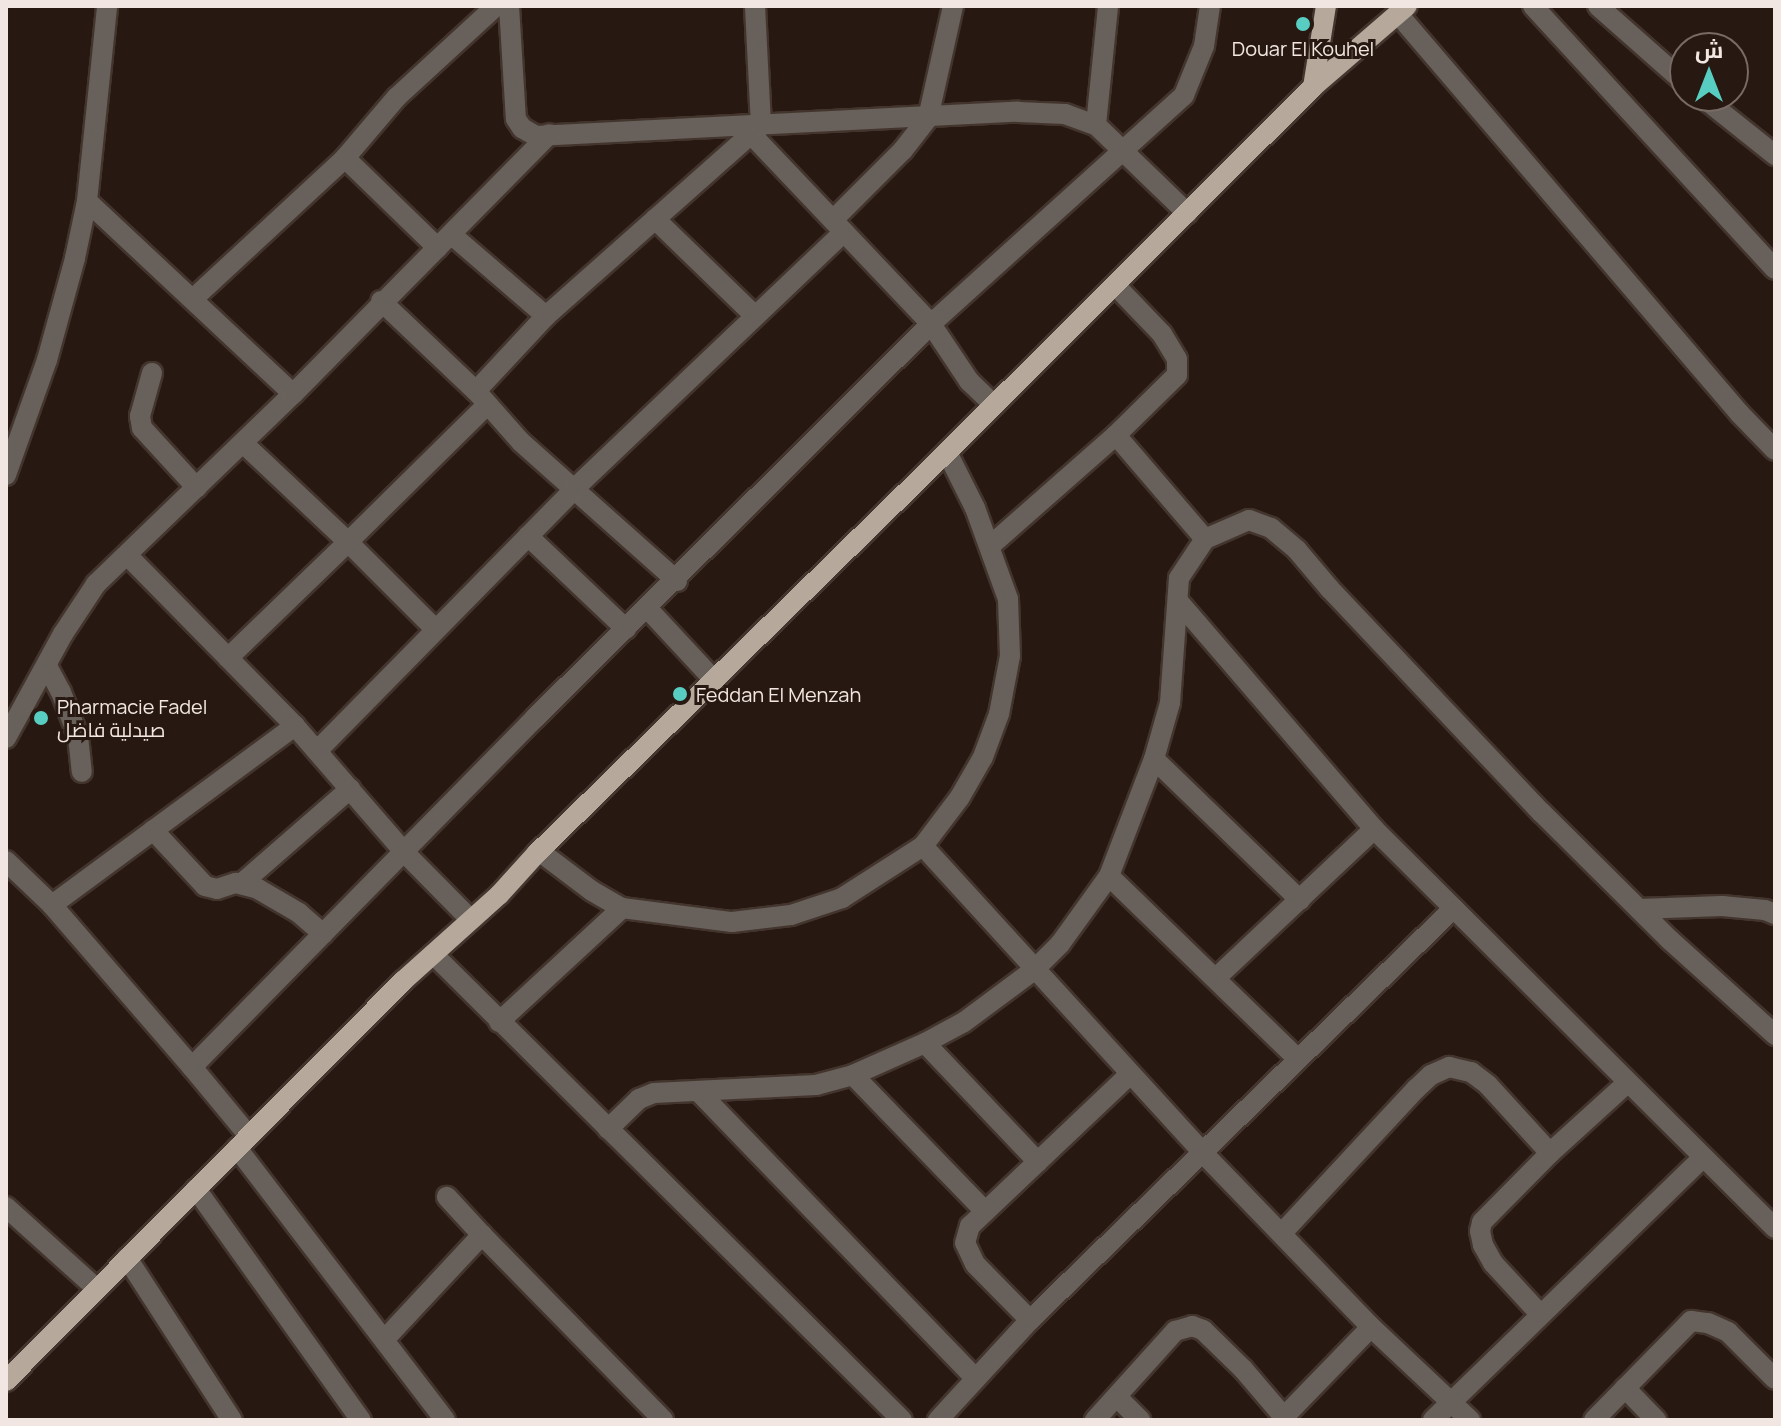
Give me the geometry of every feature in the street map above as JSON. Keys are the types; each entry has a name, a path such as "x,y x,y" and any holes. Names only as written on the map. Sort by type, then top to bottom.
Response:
{"main road":[{"path":"1313,87 1326,6"},
{"path":"6,1381 433,954 947,452 1313,87 1397,9"}],"street":[{"path":"6,475 47,360 87,201 107,6"},
{"path":"194,298 345,158 397,97 496,6"},
{"path":"509,6 516,119 529,133 756,130 928,118 1050,113 1076,116 1096,125 1125,150 1187,213"},
{"path":"755,6 756,130 839,226 931,324 969,381 994,405"},
{"path":"317,751 575,488 755,316 839,226 928,118 953,6"},
{"path":"1096,125 1108,6"},
{"path":"192,1067 931,324 1184,95 1196,75 1210,6"},
{"path":"1533,6 1775,269"},
{"path":"1598,6 1669,69"},
{"path":"1397,9 1730,403 1775,450"},
{"path":"1721,112 1775,155"},
{"path":"228,658 348,542 481,398 546,316 756,130"},
{"path":"6,738 96,584 293,394 381,301 445,242 549,134"},
{"path":"345,158 445,242 546,316"},
{"path":"87,201 293,394"},
{"path":"655,219 755,316"},
{"path":"990,546 1116,435 1177,375 1177,359 1162,334 1115,285"},
{"path":"381,301 481,398 521,442 677,581"},
{"path":"152,373 140,416 142,428 197,488"},
{"path":"1116,435 1205,539"},
{"path":"243,443 436,630"},
{"path":"537,853 543,854 592,891 622,908 676,918 732,922 791,915 842,898 923,846 960,797 983,757 999,714 1010,656 1008,599 990,546 947,452"},
{"path":"608,1129 639,1099 654,1093 816,1085 853,1075 964,1022 1034,970 1060,944 1109,876 1154,759 1170,703 1179,578 1205,539 1249,520 1271,528 1297,550 1330,589 1542,813 1639,909 1775,1035"},
{"path":"528,536 626,629"},
{"path":"128,556 295,726 404,852 471,920"},
{"path":"1178,601 1374,829 1775,1228"},
{"path":"647,608 714,680"},
{"path":"47,666 78,736 82,772"},
{"path":"52,905 295,726"},
{"path":"1154,759 1300,900"},
{"path":"153,830 205,886 217,889 241,884 350,789"},
{"path":"1217,977 1374,829"},
{"path":"923,846 1202,1152 1371,1327 1470,1420"},
{"path":"6,861 52,905 192,1067 384,1340 445,1420"},
{"path":"1109,876 1217,977 1298,1059"},
{"path":"241,884 282,903 323,934"},
{"path":"1639,909 1722,906 1765,910 1775,914"},
{"path":"499,1022 622,908"},
{"path":"938,1420 1030,1320 1454,908"},
{"path":"433,954 902,1420"},
{"path":"925,1043 1038,1162"},
{"path":"1282,1233 1416,1089 1431,1075 1449,1067 1471,1072 1488,1085 1550,1153"},
{"path":"1030,1320 968,1253 966,1235 985,1211 1130,1074"},
{"path":"853,1075 985,1211"},
{"path":"1540,1314 1493,1263 1480,1231 1482,1222 1550,1153 1627,1083"},
{"path":"698,1091 976,1379"},
{"path":"1433,1420 1703,1157"},
{"path":"196,1189 361,1420"},
{"path":"447,1197 663,1420"},
{"path":"6,1207 97,1289"},
{"path":"384,1340 482,1235"},
{"path":"127,1258 232,1420"},
{"path":"1594,1420 1681,1328 1698,1321 1728,1332 1775,1379"},
{"path":"1095,1420 1175,1331 1192,1326 1203,1330 1234,1360 1282,1419 1371,1327"},
{"path":"1625,1388 1656,1420"},
{"path":"1117,1397 1140,1420"}],"place":[{"name":"Douar El Kouhel","path":"1303,24"},
{"name":"Feddan El Menzah","path":"680,694"},
{"name":"Pharmacie Fadel صيدلية فاضل","path":"41,718"}]}
